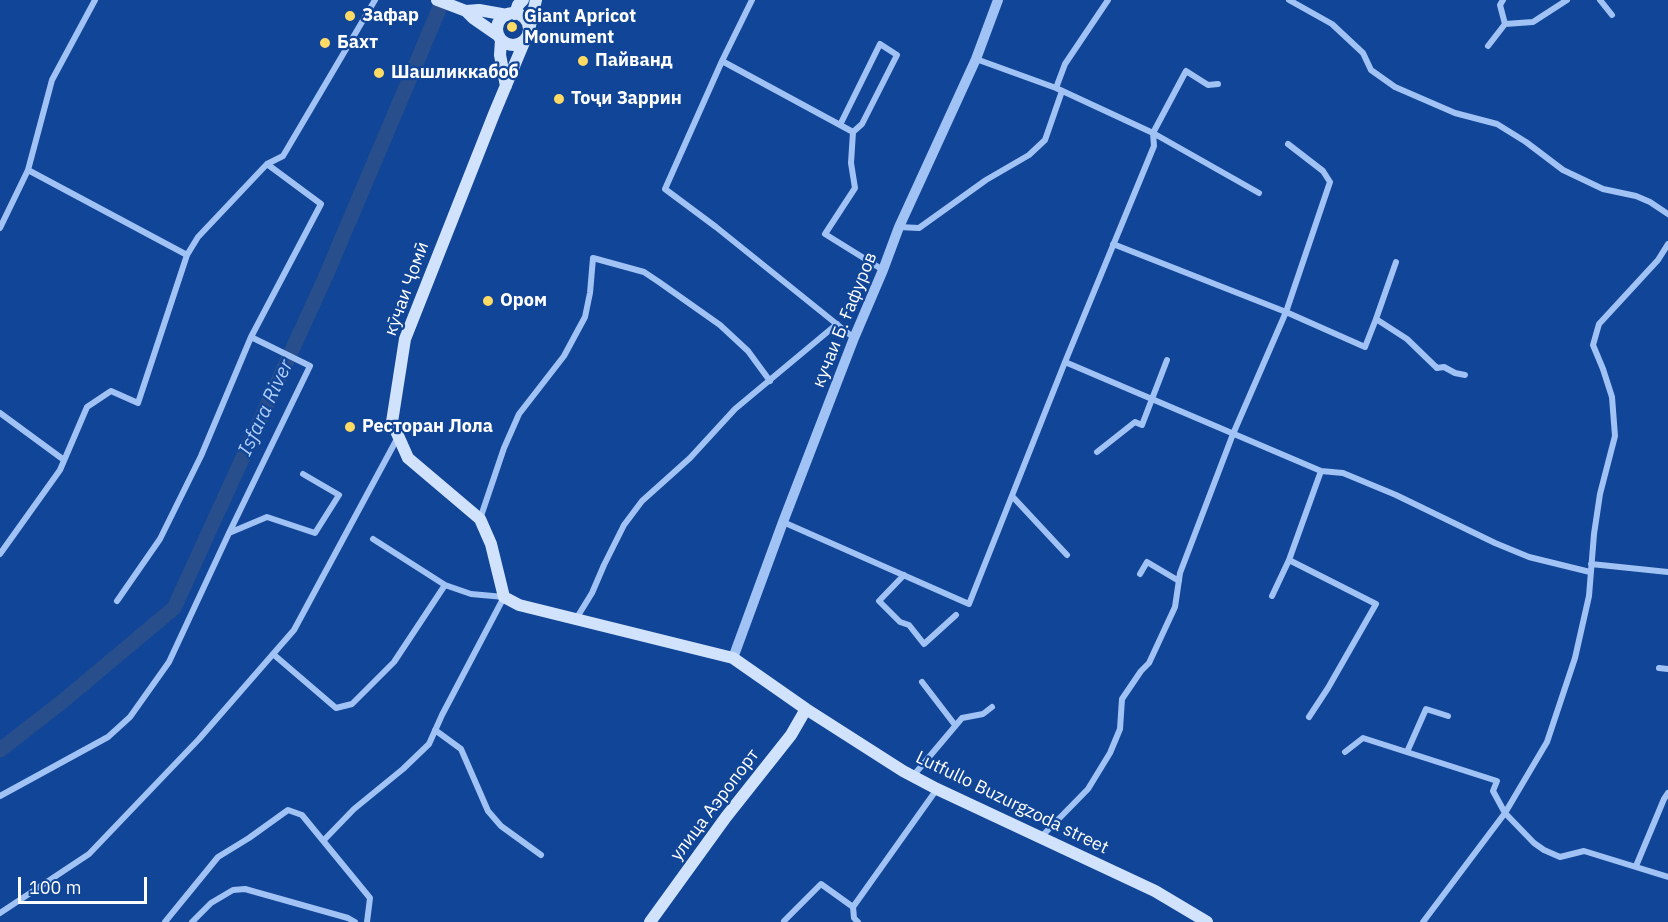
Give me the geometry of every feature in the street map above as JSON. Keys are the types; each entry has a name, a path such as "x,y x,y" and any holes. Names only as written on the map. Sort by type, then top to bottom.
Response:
{"main road":[{"path":"437,0 463,10 506,44 521,43 527,35 526,21 519,15 463,10"},
{"path":"506,87 498,26 499,22 511,14 523,0"},
{"name":"кӯчаи Ҷомӣ","path":"504,597 491,544 480,519 408,458 392,422 405,339 527,35 536,0"},
{"path":"504,597 519,605 733,658"},
{"name":"Lutfullo Buzurgzoda street","path":"733,658 913,776 1155,891 1207,922"},
{"name":"улица Аэропорт","path":"650,922 726,817 791,735 806,708"}],"street":[{"path":"0,228 28,170 52,80 95,0"},
{"path":"0,554 60,470 87,407 111,391 138,404 187,255 198,237 267,164 283,156 375,0"},
{"path":"752,0 665,189 854,338"},
{"name":"кучаи Б. Ғафуров","path":"733,658 854,338 899,227 976,59 998,0"},
{"path":"899,227 920,228 986,180 1029,155 1045,140 1065,64 1108,0"},
{"path":"1289,0 1332,24 1363,53 1371,70 1395,87 1455,113 1497,124 1526,142 1563,170 1604,189 1636,196 1668,214"},
{"path":"1488,46 1504,24 1500,5 1503,0"},
{"path":"1504,24 1533,22 1567,0"},
{"path":"1600,0 1612,15"},
{"path":"840,125 880,44 897,55 862,124 853,132 851,163 855,188 825,234 883,270"},
{"path":"976,59 1059,90 1153,133 1259,193"},
{"path":"722,61 853,132"},
{"path":"783,522 969,604 1154,146 1153,133 1186,70 1208,85 1218,84"},
{"path":"1041,837 1088,789 1110,753 1120,729 1122,699 1149,663 1175,607 1180,573 1233,434 1286,312 1330,182 1323,171 1288,144"},
{"path":"117,601 160,539 201,456 251,337 321,204 267,164"},
{"path":"28,170 187,255"},
{"path":"1113,244 1286,312 1365,347 1396,262"},
{"path":"1423,922 1504,813 1547,742 1575,658 1589,596 1600,494 1615,436 1612,397 1593,345 1599,324 1658,260 1668,244"},
{"path":"480,519 504,448 519,414 564,356 585,317 593,258 644,272 659,282 720,325 748,351 770,381"},
{"path":"1376,320 1407,339 1437,368 1444,367 1465,375"},
{"path":"576,619 592,593 624,525 642,501 690,458 735,409 837,324"},
{"path":"0,796 108,738 130,717 170,662 229,533 310,366 251,337"},
{"path":"1097,452 1136,422 1142,425 1167,360"},
{"path":"1065,362 1321,471 1343,473 1386,490 1529,557 1590,572"},
{"path":"0,412 64,460"},
{"path":"0,913 89,854 199,739 294,630 398,436"},
{"path":"1272,596 1289,560 1321,471"},
{"path":"229,533 267,517 315,533 339,495 303,474"},
{"path":"1012,496 1067,555"},
{"path":"324,840 354,809 403,769 429,744 504,597 471,594 445,585 373,539"},
{"path":"1289,560 1376,604 1309,717"},
{"path":"1140,574 1147,562 1179,581"},
{"path":"1591,564 1668,572"},
{"path":"904,575 879,602 909,626 924,644 956,615"},
{"path":"273,654 336,708 352,704 394,662 445,585"},
{"path":"1659,668 1668,669"},
{"path":"922,682 956,725"},
{"path":"913,776 962,718 983,714 993,707"},
{"path":"1407,752 1426,709 1448,716"},
{"path":"435,730 461,749 488,811 501,826 541,855"},
{"path":"1345,752 1364,738 1497,782 1493,791 1504,813 1544,850 1560,857 1584,851 1668,877"},
{"path":"858,922 854,918 853,907 937,789"},
{"path":"1636,866 1668,793"},
{"path":"165,922 218,857 288,810 302,814 370,898 367,922"},
{"path":"784,921 821,884 853,907"},
{"path":"192,922 211,903 234,890 245,889 348,918 355,922"}],"waterway":[{"name":"Isfara River","path":"0,750 63,701 174,608 325,278 443,0"}],"place":[{"name":"Зафар","path":"350,16"},
{"name":"Giant Apricot Monument","path":"512,27"},
{"name":"Бахт","path":"325,43"},
{"name":"Пайванд","path":"583,61"},
{"name":"Шашликкабоб","path":"379,73"},
{"name":"Тоҷи Заррин","path":"559,99"},
{"name":"Ором","path":"488,301"},
{"name":"Ресторан Лола","path":"350,427"}]}
